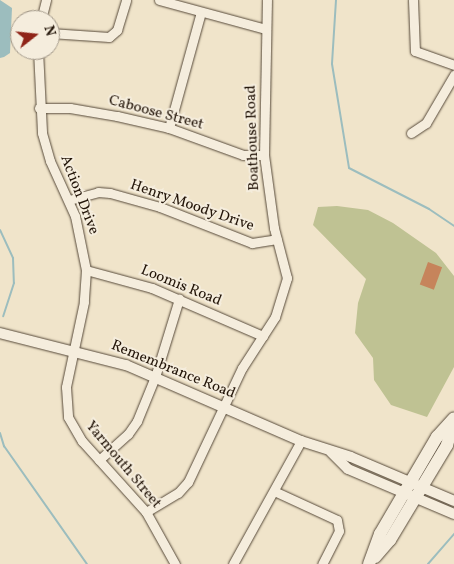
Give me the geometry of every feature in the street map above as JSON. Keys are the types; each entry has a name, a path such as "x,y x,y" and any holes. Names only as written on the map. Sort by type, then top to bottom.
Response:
{"main road":[{"path":"414,489 390,540 369,564 380,534 447,445 454,420"}],"street":[{"path":"60,34 109,37 117,30 126,0"},
{"path":"159,0 266,29"},
{"name":"Boathouse Road","path":"146,512 178,493 188,482 242,368 275,317 287,278 276,238 264,155 267,0"},
{"path":"413,0 415,51 454,65"},
{"path":"169,128 201,12"},
{"name":"Action Drive","path":"38,60 39,108 46,148 69,200 80,232 86,270 84,302 74,350"},
{"path":"411,133 426,122 454,75"},
{"name":"Caboose Street","path":"39,108 89,111 169,128 243,155 264,155"},
{"name":"Henry Moody Drive","path":"69,200 98,192 110,193 167,209 252,242 276,238"},
{"name":"Loomis Road","path":"86,270 136,282 263,336"},
{"path":"99,460 132,428 155,377 179,299"},
{"name":"Remembrance Road","path":"0,333 74,350 155,377 301,441 329,451 348,468 454,501"},
{"name":"Yarmouth Street","path":"74,350 65,396 68,417 76,433 146,512 175,564"},
{"path":"233,564 301,441"},
{"name":"Remembrance Road","path":"414,489 454,514"},
{"path":"274,491 337,520 339,531 322,564"}],"green space":[{"path":"337,206 368,210 393,223 436,253 454,276 454,367 427,417 391,405 374,380 373,358 355,333 358,303 366,279 313,225 318,207"}],"water":[{"path":"0,0 12,8 10,10 10,53 0,58"}],"building":[{"path":"428,262 442,267 434,290 420,285"}],"waterway":[{"path":"336,0 332,64 349,168 429,209 454,226"},
{"path":"0,230 13,258 14,283 3,316"},
{"path":"0,433 4,446 87,564"},
{"path":"428,564 454,534"}]}
